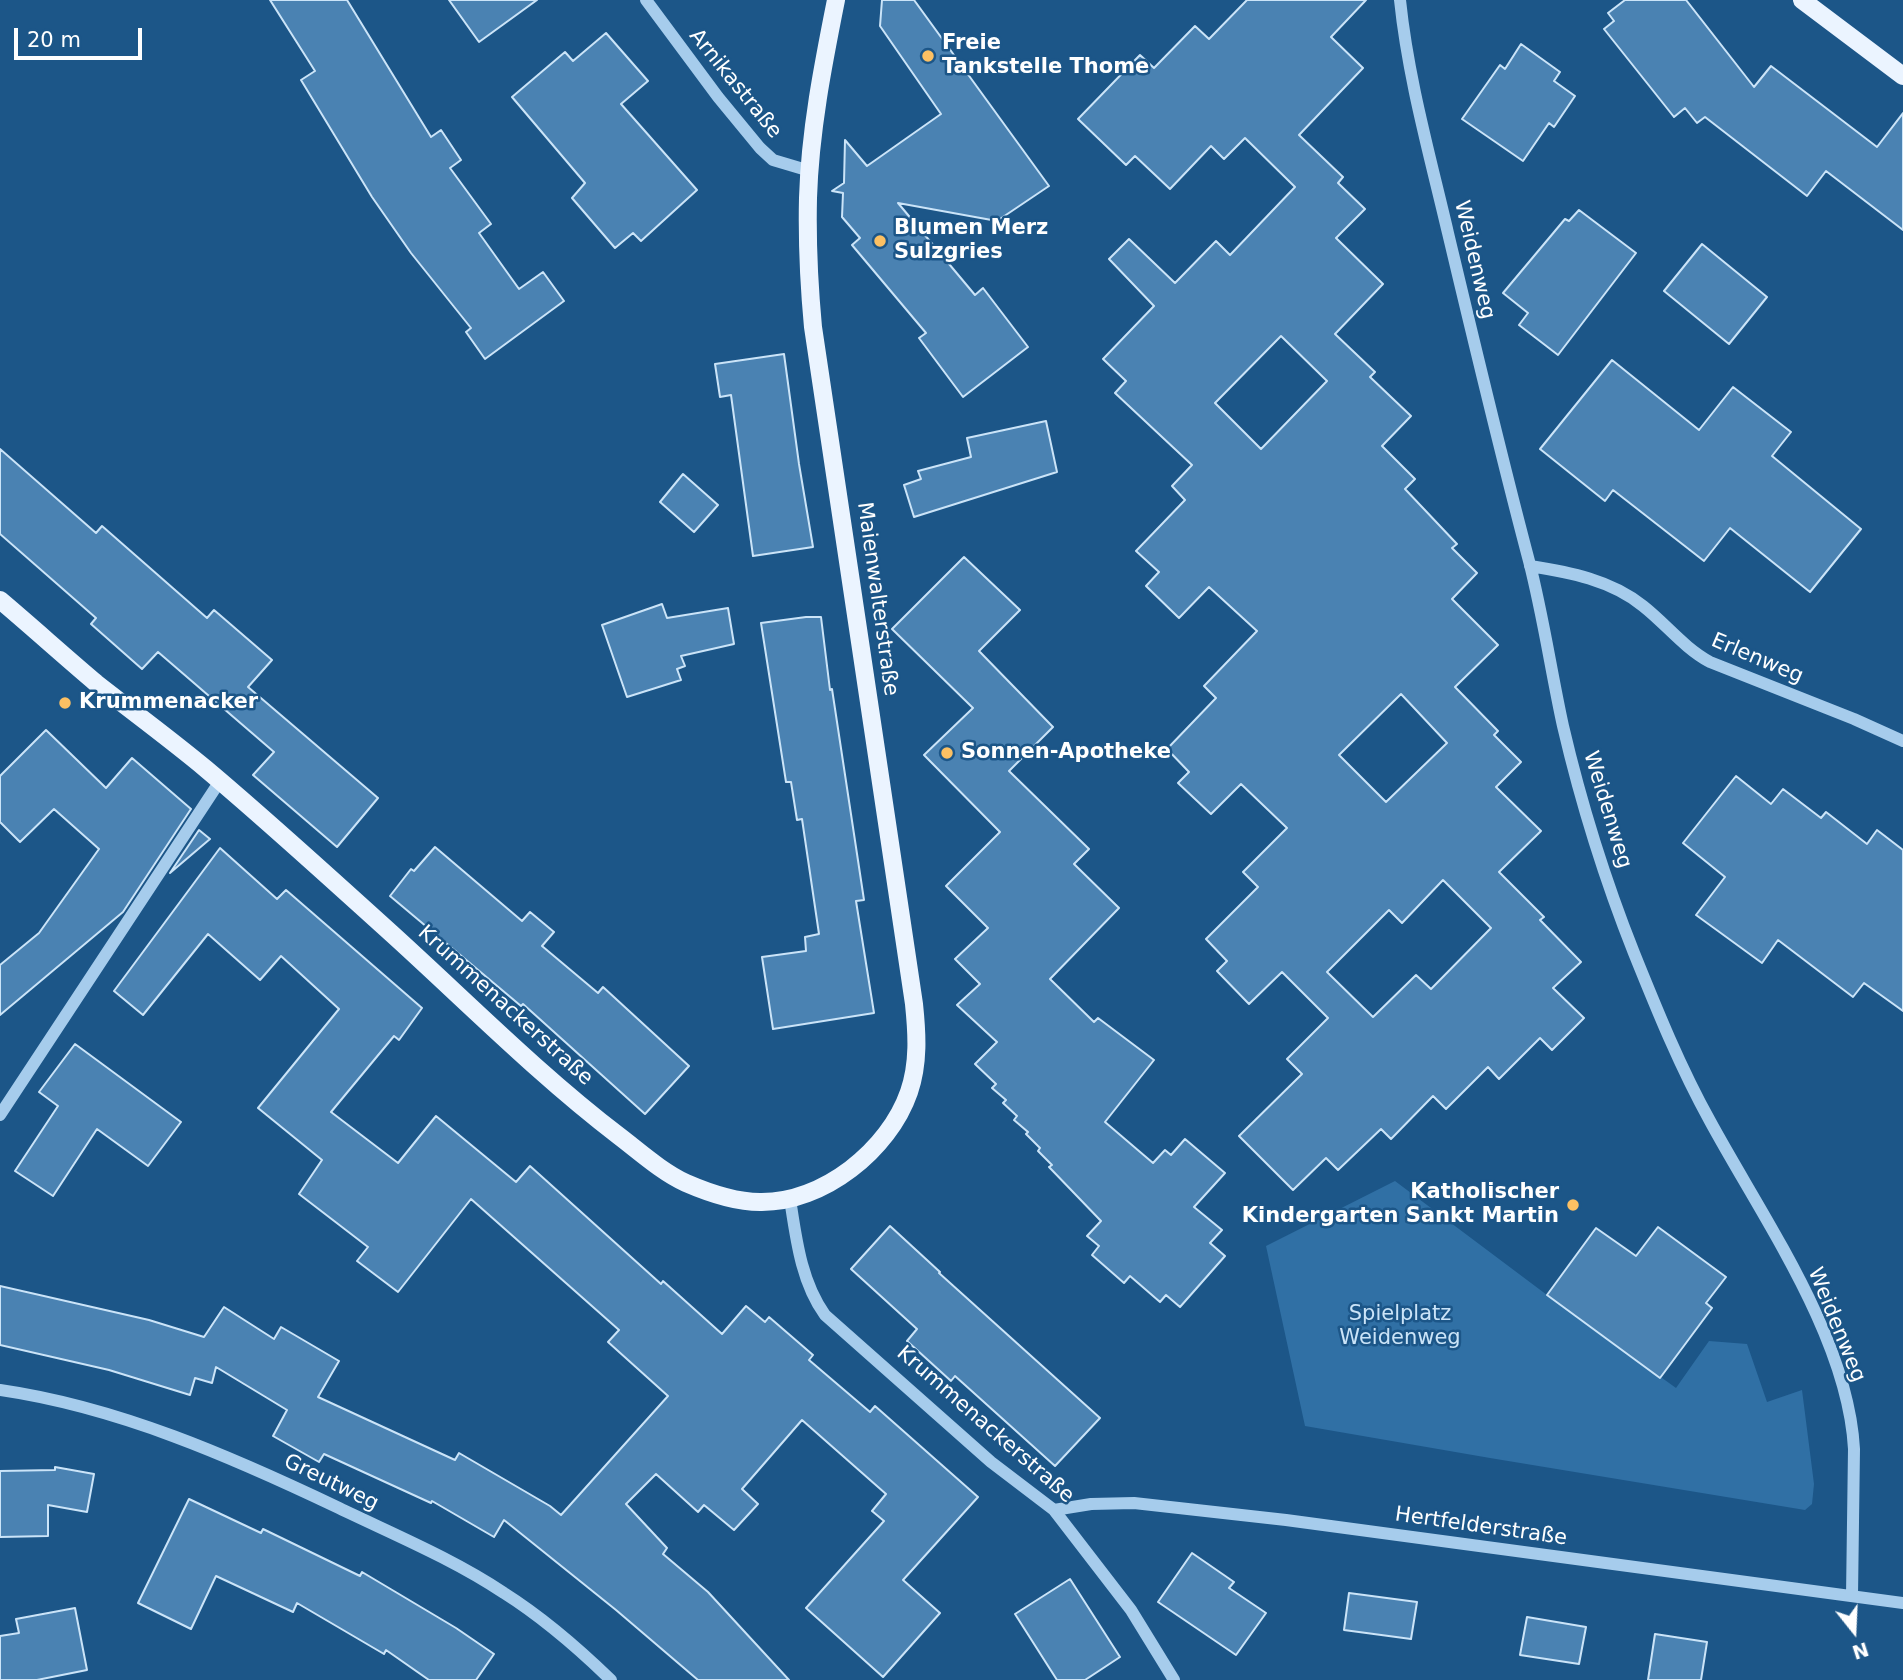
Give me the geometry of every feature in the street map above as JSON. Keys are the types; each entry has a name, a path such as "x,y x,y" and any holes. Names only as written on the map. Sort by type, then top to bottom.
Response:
{"main road":[{"name":"Maienwalterstraße","path":"836,0 822,72 810,171 808,238 813,327 916,1021 914,1074 899,1115 881,1141 856,1165 838,1176"},
{"path":"1801,0 1903,76"},
{"name":"Krummenackerstraße","path":"0,600 94,681 220,781 583,1108 652,1161 683,1181 717,1195 760,1202 790,1199 805,1194 838,1176"}],"street":[{"name":"Arnikastraße","path":"646,0 718,97 760,148 773,160 810,171"},
{"name":"Weidenweg","path":"1400,0 1408,56 1432,167 1530,566 1569,749 1596,842 1632,948 1692,1088 1801,1284 1838,1371 1853,1432 1852,1596"},
{"name":"Erlenweg","path":"1530,566 1576,573 1626,594 1697,655 1903,741"},
{"path":"0,1115 220,781"},
{"name":"Krummenackerstraße","path":"790,1199 800,1253 813,1294 831,1321 991,1462 1054,1510 1131,1610 1174,1680"},
{"name":"Greutweg","path":"0,1390 83,1407 174,1437 258,1469 486,1581 524,1606 611,1680"},
{"name":"Hertfelderstraße","path":"1054,1510 1091,1504 1135,1503 1300,1522 1903,1603"}],"green space":[{"name":"Spielplatz Weidenweg","path":"1395,1181 1676,1388 1709,1341 1747,1344 1767,1402 1802,1390 1814,1484 1812,1504 1805,1510 1305,1426 1266,1246"}],"building":[{"path":"270,0 347,0 431,137 441,130 461,160 450,168 491,224 479,233 519,289 543,272 564,301 485,359 466,332 471,328 411,253 372,197 301,80 315,71"},
{"path":"449,0 537,0 479,42"},
{"path":"882,0 914,0 1049,186 997,221 898,203 975,295 983,288 1028,347 963,397 919,338 926,333 852,245 860,238 842,217 843,193 832,191 844,183 845,140 867,166 941,114 880,26"},
{"path":"1247,0 1366,0 1331,37 1363,68 1299,135 1343,177 1338,183 1365,209 1336,238 1383,284 1335,334 1375,372 1370,377 1411,416 1382,446 1415,479 1405,489 1457,544 1452,548 1477,573 1452,599 1498,645 1455,687 1498,731 1494,735 1521,762 1496,787 1541,831 1499,872 1544,917 1540,920 1581,962 1553,988 1584,1018 1552,1050 1540,1038 1499,1079 1488,1067 1446,1109 1433,1096 1391,1139 1381,1129 1338,1170 1326,1158 1293,1190 1239,1136 1302,1074 1287,1059 1328,1018 1282,972 1249,1004 1217,971 1227,961 1206,939 1258,887 1243,872 1287,828 1241,784 1211,814 1178,783 1189,772 1167,749 1216,698 1204,686 1257,631 1209,587 1179,618 1146,586 1159,572 1136,551 1185,500 1172,486 1192,465 1115,393 1126,381 1103,359 1154,306 1109,259 1129,239 1175,283 1216,241 1230,255 1295,187 1245,138 1224,159 1211,146 1170,189 1135,156 1126,165 1078,119 1140,55 1154,68 1195,26 1209,39","holes":["1281,336 1327,381 1261,449 1215,403","1401,694 1447,743 1386,802 1339,755","1443,880 1491,928 1431,989 1416,975 1373,1017 1327,972 1389,910 1402,923"]},
{"path":"1625,0 1686,0 1754,87 1771,66 1877,147 1903,113 1903,230 1826,171 1807,196 1705,117 1697,123 1685,108 1674,117 1604,29 1614,21 1608,13"},
{"path":"606,33 648,81 621,104 697,190 641,241 633,233 615,248 572,198 585,183 512,97 565,52 573,61"},
{"path":"1521,44 1560,72 1554,81 1575,96 1554,127 1549,123 1523,161 1462,119 1500,65 1505,69"},
{"path":"1579,210 1636,253 1558,355 1519,325 1528,313 1503,293 1565,219 1569,221"},
{"path":"1702,244 1767,297 1729,344 1664,291"},
{"path":"784,354 813,547 753,556 731,395 720,397 715,364"},
{"path":"1612,360 1699,430 1733,387 1791,432 1772,456 1861,529 1810,592 1730,528 1704,561 1613,490 1605,501 1540,449"},
{"path":"1046,421 1057,472 914,517 904,485 921,479 918,471 971,457 967,438"},
{"path":"0,449 96,533 102,526 207,618 214,610 272,660 248,687 378,798 337,847 253,775 274,752 158,652 142,669 91,624 96,618 0,534"},
{"path":"683,474 718,505 694,532 660,502"},
{"path":"964,557 1020,610 979,651 1053,727 1009,771 1089,849 1074,864 1119,908 1050,979 1094,1022 1098,1018 1154,1060 1105,1122 1153,1163 1165,1150 1171,1155 1185,1139 1225,1173 1194,1207 1222,1230 1210,1243 1225,1256 1180,1307 1166,1295 1160,1302 1130,1276 1124,1283 1092,1255 1099,1246 1087,1236 1101,1221 1049,1167 1052,1165 1038,1151 1040,1148 1014,1120 1017,1116 1003,1103 1006,1100 992,1088 996,1084 975,1064 997,1042 957,1005 980,984 955,959 988,928 946,886 1000,832 924,755 973,708 892,629"},
{"path":"662,604 667,618 728,608 734,644 681,656 685,666 677,669 681,680 627,697 602,625"},
{"path":"821,617 864,900 856,901 874,1013 773,1029 762,957 806,951 805,937 819,934 802,819 797,820 791,782 786,782 761,623"},
{"path":"46,730 106,788 132,758 191,809 123,912 0,1015 0,965 39,933 99,849 54,809 20,842 0,822 0,776"},
{"path":"1736,776 1771,804 1783,789 1821,818 1826,812 1867,844 1877,830 1903,850 1903,1011 1864,983 1853,997 1778,940 1762,963 1696,915 1725,877 1683,843"},
{"path":"199,830 210,839 170,873"},
{"path":"435,847 522,921 530,912 554,932 542,946 598,993 603,987 689,1066 645,1114 523,1004 521,1006 390,896 411,869 414,871"},
{"path":"220,848 277,899 286,890 422,1008 399,1040 394,1036 331,1112 398,1163 436,1116 516,1182 530,1166 661,1284 663,1281 722,1334 746,1306 765,1322 769,1317 813,1355 809,1360 870,1412 875,1406 978,1497 903,1580 940,1613 883,1677 806,1608 884,1521 872,1511 886,1494 802,1420 742,1489 758,1504 734,1530 704,1505 698,1512 656,1474 626,1504 667,1548 663,1554 708,1592 789,1680 698,1680 504,1520 494,1537 432,1501 431,1503 324,1454 319,1462 273,1436 287,1410 216,1367 212,1383 195,1378 190,1395 109,1370 0,1345 0,1286 149,1320 204,1337 224,1307 274,1339 281,1327 339,1361 318,1397 455,1460 459,1453 561,1515 668,1396 608,1342 619,1330 471,1199 398,1292 357,1261 368,1247 299,1194 322,1160 258,1108 339,1009 281,956 260,980 208,934 143,1015 114,991"},
{"path":"75,1044 181,1122 148,1166 97,1129 53,1196 15,1171 58,1106 39,1092"},
{"path":"890,1226 1100,1418 1055,1466 955,1376 951,1381 907,1341 917,1329 851,1269"},
{"name":"Katholischer Kindergarten Sankt Martin","path":"1658,1227 1726,1277 1706,1303 1712,1308 1660,1378 1547,1295 1596,1228 1636,1256"},
{"path":"55,1467 94,1474 87,1512 48,1505 48,1536 0,1537 0,1471 55,1470"},
{"path":"189,1499 261,1533 263,1529 360,1576 362,1572 494,1654 476,1680 429,1680 386,1650 384,1654 297,1603 293,1612 216,1576 191,1629 138,1603"},
{"path":"1192,1553 1234,1582 1229,1588 1266,1613 1236,1655 1158,1602"},
{"path":"1070,1579 1120,1657 1085,1680 1057,1680 1015,1614"},
{"path":"1349,1593 1417,1602 1411,1639 1344,1630"},
{"path":"75,1608 87,1670 37,1680 0,1680 0,1636 19,1633 16,1619"},
{"path":"1527,1617 1586,1627 1579,1664 1520,1655"},
{"path":"1655,1634 1707,1642 1701,1680 1648,1680"}],"place":[{"name":"Freie Tankstelle Thome","path":"928,56"},
{"name":"Blumen Merz Sulzgries","path":"880,241"},
{"name":"Krummenacker","path":"65,703"},
{"name":"Sonnen-Apotheke","path":"947,753"},
{"name":"Katholischer Kindergarten Sankt Martin","path":"1573,1205"}]}
